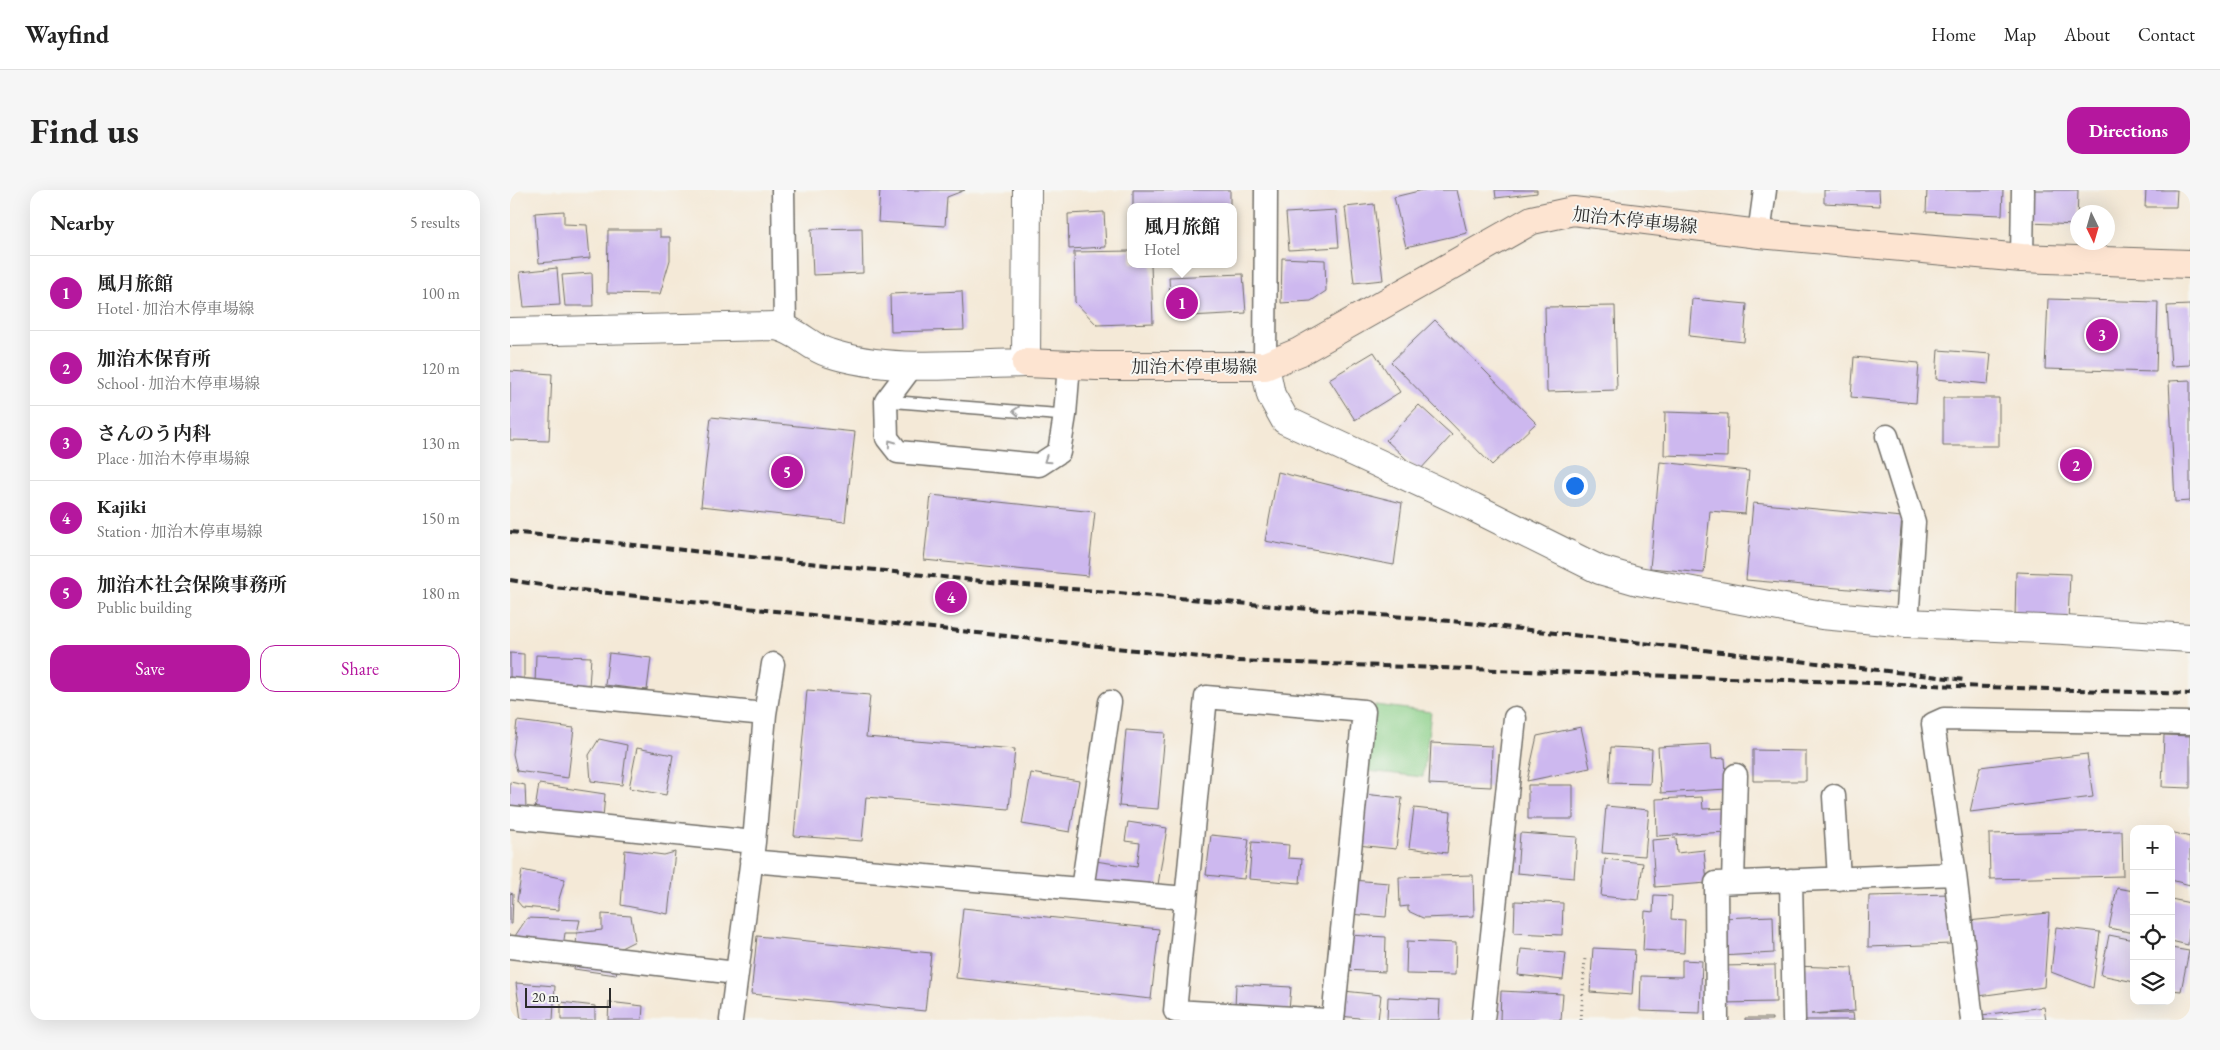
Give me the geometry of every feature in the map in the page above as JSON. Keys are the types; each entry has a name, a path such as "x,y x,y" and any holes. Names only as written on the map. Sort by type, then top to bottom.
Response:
{"main road":[{"name":"加治木停車場線","path":"1026,363 1069,366 1265,366 1299,352 1532,220 1573,211 1759,234 2022,258 2190,264"}],"street":[{"path":"783,190 785,327"},
{"path":"510,332 775,326 785,327 827,353 869,362 914,365 1026,363 1027,190"},
{"path":"1266,190 1265,366 1270,395 1285,420 1473,507 1600,570 1638,581 1822,615 1907,623 2190,638"},
{"path":"1759,234 1765,190"},
{"path":"2022,258 2023,190"},
{"path":"914,365 886,401 886,438 898,452 1039,465 1059,452 1065,415 1069,366"},
{"path":"1887,436 1914,522 1907,623"},
{"path":"731,1020 753,852 765,714 773,664"},
{"path":"510,689 765,714"},
{"path":"1326,1020 1175,1011 1206,697 1364,711 1333,1020"},
{"path":"1082,889 1110,702"},
{"path":"1484,1020 1515,718"},
{"path":"1972,1020 1955,874 1934,724 1944,719 2190,723"},
{"path":"1734,882 1736,775"},
{"path":"1834,796 1839,879"},
{"path":"510,818 753,852 1082,889 1186,898"},
{"path":"1717,1020 1716,883 1955,874"},
{"path":"1791,880 1794,1020"},
{"path":"510,947 736,973"}],"lane":[{"path":"886,401 1065,415"}],"path":[{"path":"1581,1020 1584,957"}],"green space":[{"path":"1375,705 1431,712 1423,777 1368,771"}],"building":[{"path":"880,190 965,190 947,197 945,226 878,222"},
{"path":"1133,190 1230,190 1230,203 1133,203"},
{"path":"1423,190 1457,190 1467,233 1406,247 1394,197"},
{"path":"1495,190 1537,190 1537,193 1496,198"},
{"path":"1824,190 1879,190 1880,206 1824,203"},
{"path":"1927,190 2003,190 2002,215 1926,212"},
{"path":"2030,190 2078,190 2078,205 2070,205 2070,225 2029,223"},
{"path":"2146,190 2177,190 2176,207 2145,207"},
{"path":"1374,204 1383,280 1354,283 1345,207"},
{"path":"1336,210 1339,247 1289,250 1286,213"},
{"path":"564,211 564,224 587,225 590,258 539,263 535,213"},
{"path":"1104,212 1106,247 1069,249 1068,214"},
{"path":"862,228 863,273 813,275 811,229"},
{"path":"608,230 660,230 660,237 670,237 670,260 660,294 607,293"},
{"path":"1127,251 1127,268 1151,268 1153,323 1097,325 1075,302 1074,252"},
{"path":"1282,258 1325,260 1326,291 1311,301 1281,303"},
{"path":"557,268 560,305 524,307 520,272"},
{"path":"592,273 593,306 565,306 562,275"},
{"path":"1243,274 1246,313 1171,317 1169,277"},
{"path":"962,291 964,330 891,332 890,294"},
{"path":"1692,299 1747,304 1744,342 1689,336"},
{"path":"2048,299 2158,302 2156,372 2045,369"},
{"path":"2190,305 2190,365 2171,366 2167,306"},
{"path":"1615,306 1617,390 1547,392 1545,307"},
{"path":"1435,320 1536,423 1492,465 1391,362"},
{"path":"1938,350 1991,354 1988,384 1936,379"},
{"path":"1374,352 1400,392 1355,420 1329,379"},
{"path":"1854,357 1919,363 1916,403 1851,397"},
{"path":"510,371 552,374 549,441 510,440"},
{"path":"2190,380 2190,501 2175,502 2169,381"},
{"path":"1943,398 1999,398 1999,446 1943,446"},
{"path":"1419,405 1452,435 1419,471 1386,440"},
{"path":"1665,412 1728,414 1727,457 1664,455"},
{"path":"711,417 855,432 845,522 701,506"},
{"path":"1660,462 1749,471 1745,514 1710,511 1704,573 1650,568"},
{"path":"1278,472 1402,503 1394,565 1265,541"},
{"path":"931,495 1095,512 1088,576 924,560"},
{"path":"1753,503 1902,517 1895,593 1746,580"},
{"path":"2016,572 2070,574 2068,622 2015,620"},
{"path":"510,653 524,654 524,684 510,683"},
{"path":"609,653 651,658 647,690 605,685"},
{"path":"536,655 591,657 589,687 535,685"},
{"path":"807,690 870,695 866,737 1015,749 1009,809 866,797 862,841 794,836"},
{"path":"517,721 574,728 568,778 517,771 513,754"},
{"path":"1581,727 1590,768 1527,781 1537,736"},
{"path":"1126,730 1165,733 1158,809 1119,806"},
{"path":"2164,735 2190,736 2190,788 2162,787"},
{"path":"599,739 627,745 622,785 591,781 589,755"},
{"path":"1431,743 1492,746 1491,787 1429,784"},
{"path":"1711,744 1712,759 1725,758 1727,789 1661,793 1658,747"},
{"path":"1611,747 1652,749 1650,784 1609,783"},
{"path":"637,748 673,755 666,795 629,788"},
{"path":"1753,750 1806,751 1806,781 1753,781"},
{"path":"2087,754 2093,797 1970,812 1980,767"},
{"path":"1031,773 1079,781 1070,832 1022,824"},
{"path":"510,782 525,785 526,809 510,808"},
{"path":"539,784 605,794 603,818 535,810"},
{"path":"1528,785 1573,785 1573,819 1528,819"},
{"path":"1363,794 1402,798 1396,849 1357,845"},
{"path":"1702,797 1703,809 1727,808 1727,832 1657,836 1656,799"},
{"path":"1606,806 1649,810 1645,856 1602,853"},
{"path":"1414,808 1451,812 1447,853 1409,848"},
{"path":"1128,822 1167,828 1157,891 1092,882 1095,861 1137,867 1140,843 1125,841"},
{"path":"2122,831 2123,876 1990,879 1989,834"},
{"path":"1520,833 1577,837 1574,878 1517,873"},
{"path":"2175,833 2190,837 2190,885 2175,881"},
{"path":"1211,835 1249,839 1244,879 1206,875"},
{"path":"1676,838 1677,853 1704,850 1707,883 1655,887 1652,840"},
{"path":"1252,842 1289,845 1288,858 1302,859 1300,883 1249,879"},
{"path":"625,850 664,855 675,852 668,914 621,905"},
{"path":"1605,859 1643,863 1638,900 1601,896"},
{"path":"522,870 565,879 559,899 559,910 522,907 517,901"},
{"path":"1473,875 1474,916 1423,918 1408,911 1408,906 1400,907 1399,877"},
{"path":"1352,880 1389,883 1386,917 1349,914"},
{"path":"2117,888 2130,890 2130,932 2109,928"},
{"path":"510,893 513,894 512,924 510,924"},
{"path":"1951,894 1951,944 1868,947 1869,896"},
{"path":"1654,895 1672,896 1671,919 1685,920 1684,953 1643,950 1645,911 1653,912"},
{"path":"2175,900 2190,903 2188,945 2175,942"},
{"path":"1515,901 1563,903 1562,935 1514,933"},
{"path":"963,908 1159,929 1151,999 956,978"},
{"path":"2049,913 2044,987 1979,996 1968,921"},
{"path":"602,914 631,916 635,941 621,948 616,975 574,969 577,933 602,930"},
{"path":"1773,916 1774,953 1721,956 1719,918"},
{"path":"527,918 580,920 577,933 565,933 562,954 523,944 515,936"},
{"path":"2056,927 2100,932 2093,988 2051,972"},
{"path":"1347,935 1386,937 1385,972 1345,970"},
{"path":"2109,935 2130,939 2130,981 2101,975"},
{"path":"757,936 931,953 925,1011 751,994"},
{"path":"1407,941 1456,943 1455,975 1406,974"},
{"path":"1593,948 1635,950 1632,995 1590,992"},
{"path":"1521,949 1566,953 1563,980 1518,975"},
{"path":"2175,949 2189,951 2181,991 2175,990"},
{"path":"1682,960 1702,961 1700,1013 1640,1011 1641,976 1682,977"},
{"path":"1775,965 1776,1002 1721,1003 1721,966"},
{"path":"1793,966 1852,968 1855,1011 1811,1014 1853,1013 1854,1020 1794,1020"},
{"path":"516,983 555,986 553,1020 521,1020"},
{"path":"1236,984 1291,987 1289,1011 1235,1008"},
{"path":"1344,991 1381,995 1378,1020 1340,1016"},
{"path":"1501,991 1563,994 1561,1020 1500,1020"},
{"path":"1388,997 1440,1000 1439,1020 1387,1020"},
{"path":"561,1002 595,1006 595,1020 561,1020"},
{"path":"609,1002 643,1006 642,1020 608,1020"},
{"path":"2044,1007 2046,1020 1983,1020 1982,1015"},
{"path":"1745,1018 1772,1018 1772,1020 1745,1020"}],"railway":[{"path":"510,532 1001,583 1451,621 1965,680"},
{"path":"510,580 553,587 1237,661 2190,694"}],"place":[{"name":"風月旅館","path":"1182,303"},
{"name":"さんのう内科","path":"2102,335"},
{"name":"加治木保育所","path":"2076,465"},
{"name":"加治木社会保険事務所","path":"787,472"},
{"name":"Kajiki","path":"951,597"}]}
